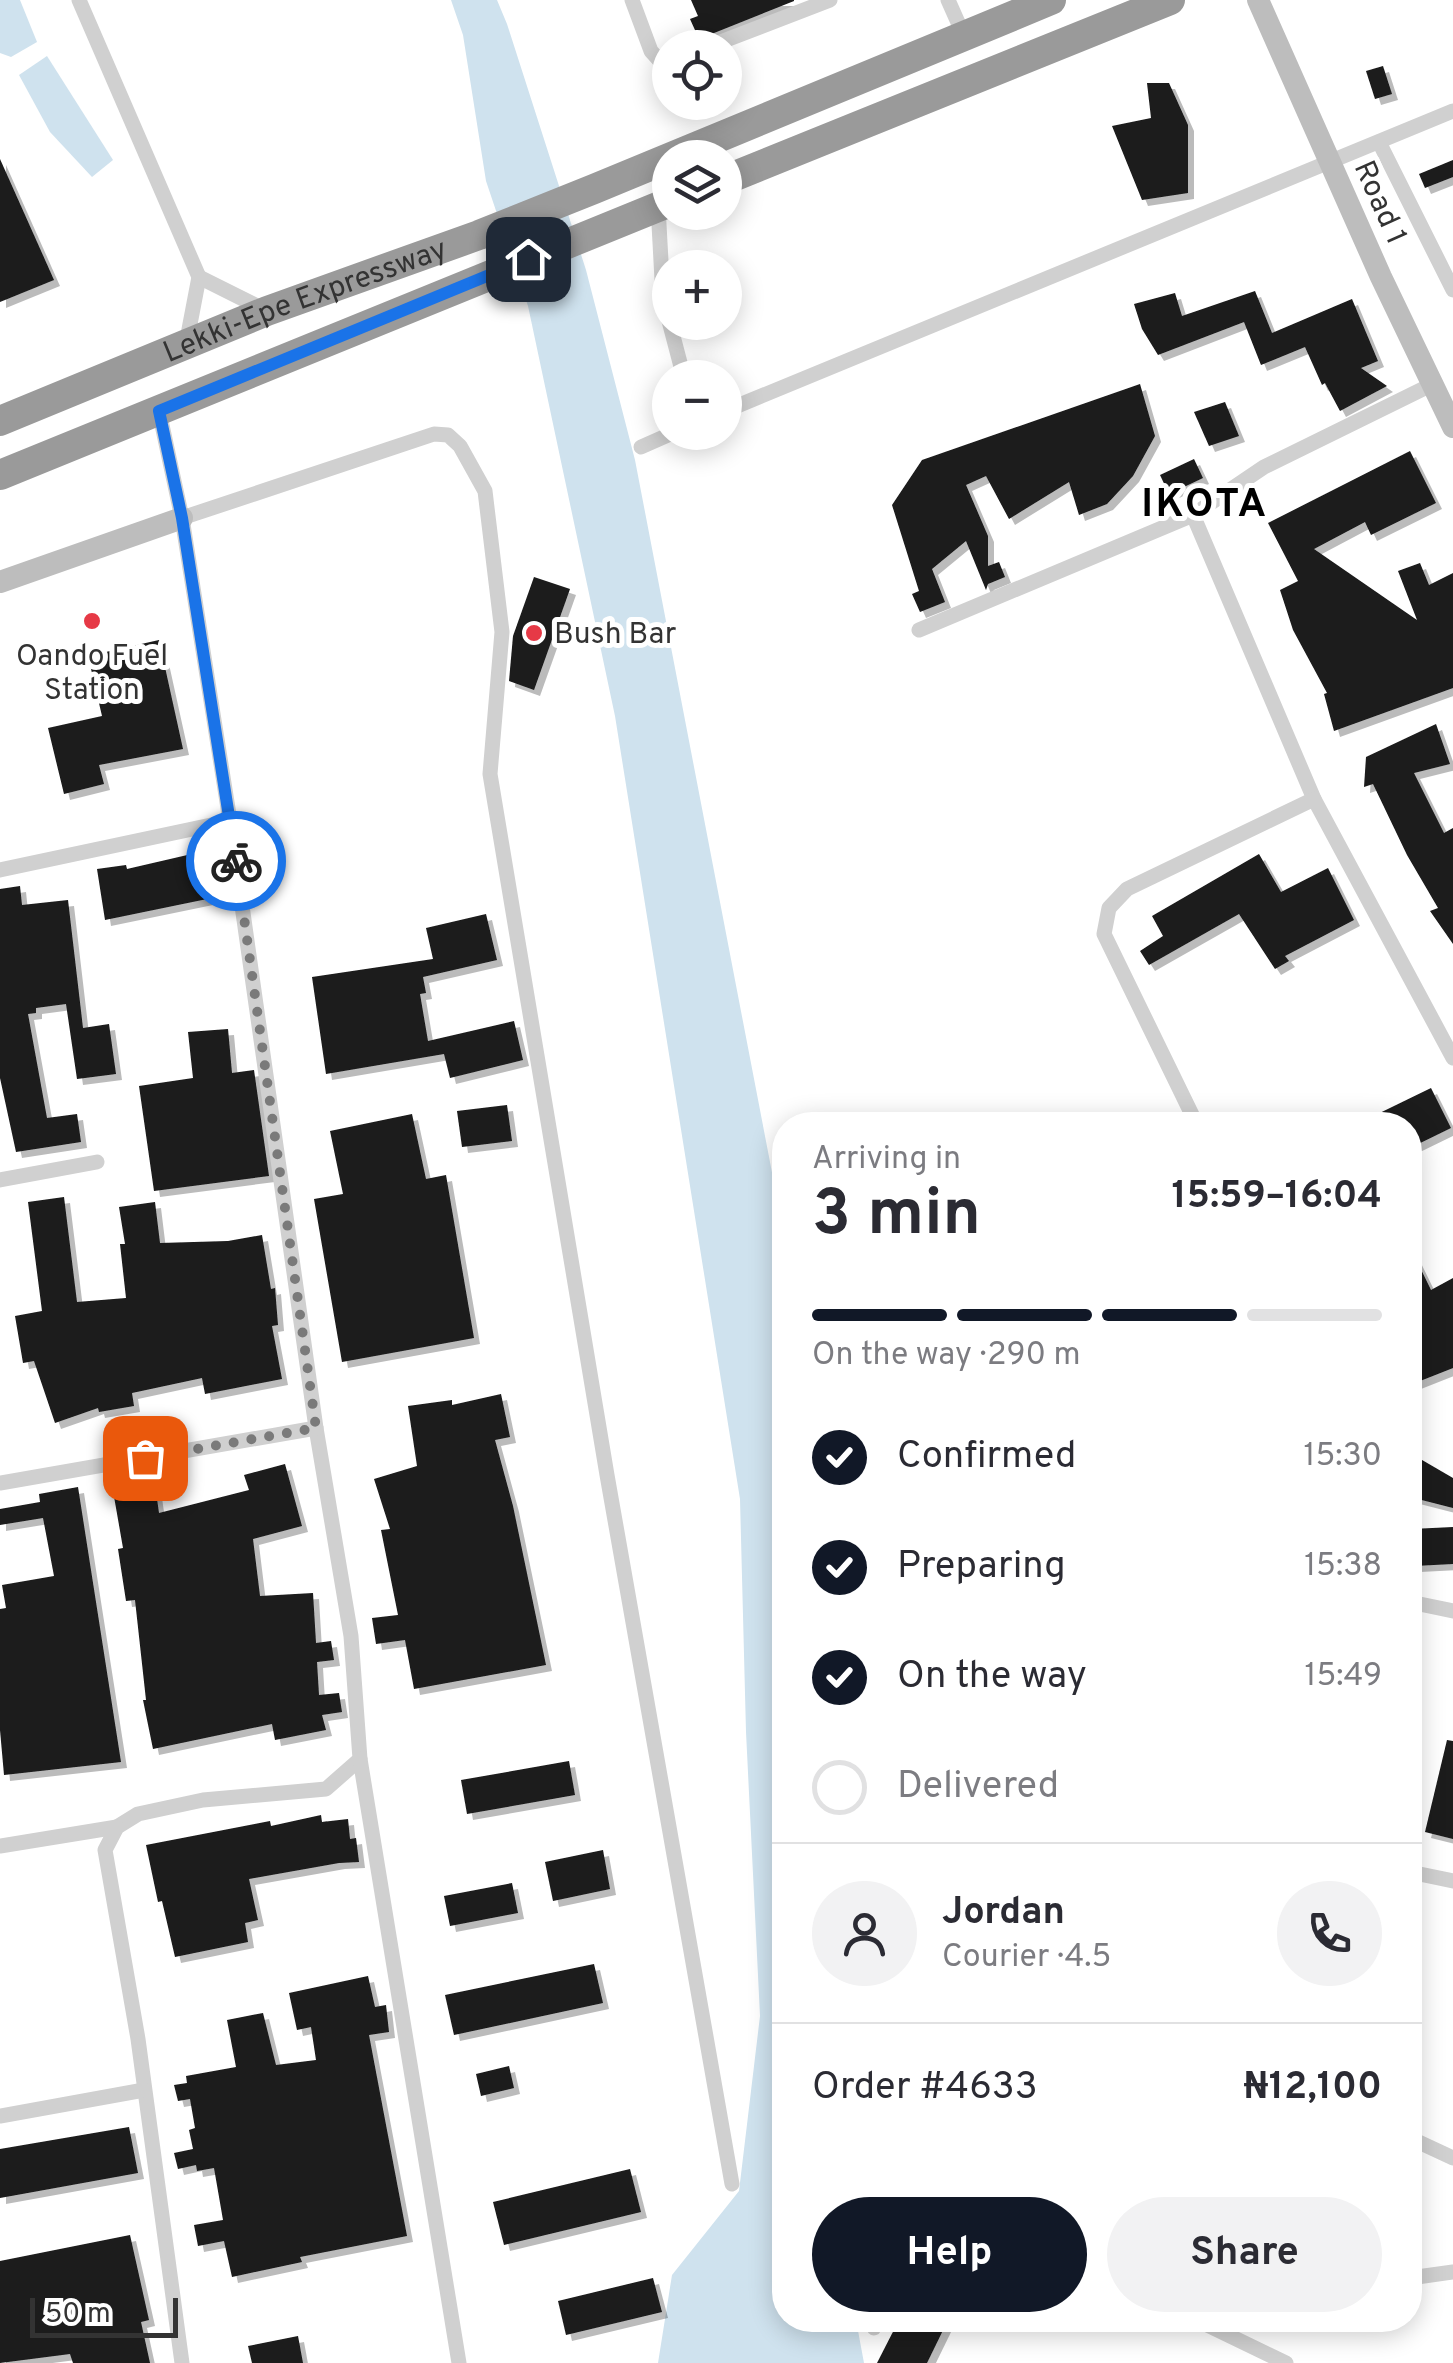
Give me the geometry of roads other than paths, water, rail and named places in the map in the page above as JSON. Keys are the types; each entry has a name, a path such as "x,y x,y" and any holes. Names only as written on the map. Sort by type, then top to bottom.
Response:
{"highway":[{"name":"Lekki-Epe Expressway","path":"0,420 267,311 479,235 1051,0"},
{"path":"742,173 1170,0"},
{"name":"Lekki-Epe Expressway","path":"0,475 652,209"}],"street":[{"path":"79,0 199,277 186,345"},
{"path":"632,0 652,52"},
{"path":"742,34 830,0"},
{"name":"Road 1","path":"1258,0 1453,427"},
{"path":"951,1 964,36"},
{"path":"742,405 1453,112"},
{"path":"1379,142 1453,290"},
{"path":"663,230 662,298 679,360"},
{"path":"1436,253 1453,244"},
{"path":"199,277 267,311"},
{"path":"919,630 1192,515 1264,467 1432,384"},
{"path":"159,411 182,518 230,821 316,1428 351,1636 360,1759 459,2363"},
{"path":"0,582 434,434 448,435 460,446 485,491 502,632 490,774 606,1475 732,2184"},
{"path":"641,447 652,442"},
{"path":"1192,515 1314,799 1453,1058"},
{"path":"1191,1112 1104,934 1109,908 1127,889 1314,799"},
{"path":"0,870 230,821"},
{"path":"0,1180 96,1162"},
{"path":"0,1484 316,1428"},
{"path":"1422,1605 1453,1612"},
{"path":"0,1846 116,1827 138,1814 203,1800 326,1789 360,1759"},
{"path":"116,1827 106,1850 182,2363"},
{"path":"1422,1875 1453,1882"},
{"path":"0,2116 144,2090"},
{"path":"1422,2144 1453,2158"},
{"path":"1422,2276 1453,2272"},
{"path":"1223,2332 1286,2363"}],"water":[{"path":"0,0 20,0 37,42 11,57 0,53"},
{"path":"451,0 497,0 586,270 635,460 772,1172 772,2332 858,2332 864,2363 658,2363 672,2275 739,2191 760,2016 746,1732 740,1499 615,716 528,306 486,181 463,35"},
{"path":"47,56 113,160 92,177 50,132 19,75"}],"place":[{"name":"Oando Fuel Station","path":"92,621"},
{"name":"Bush Bar","path":"534,633"}],"district":[{"name":"IKOTA","path":"1205,502"}]}
